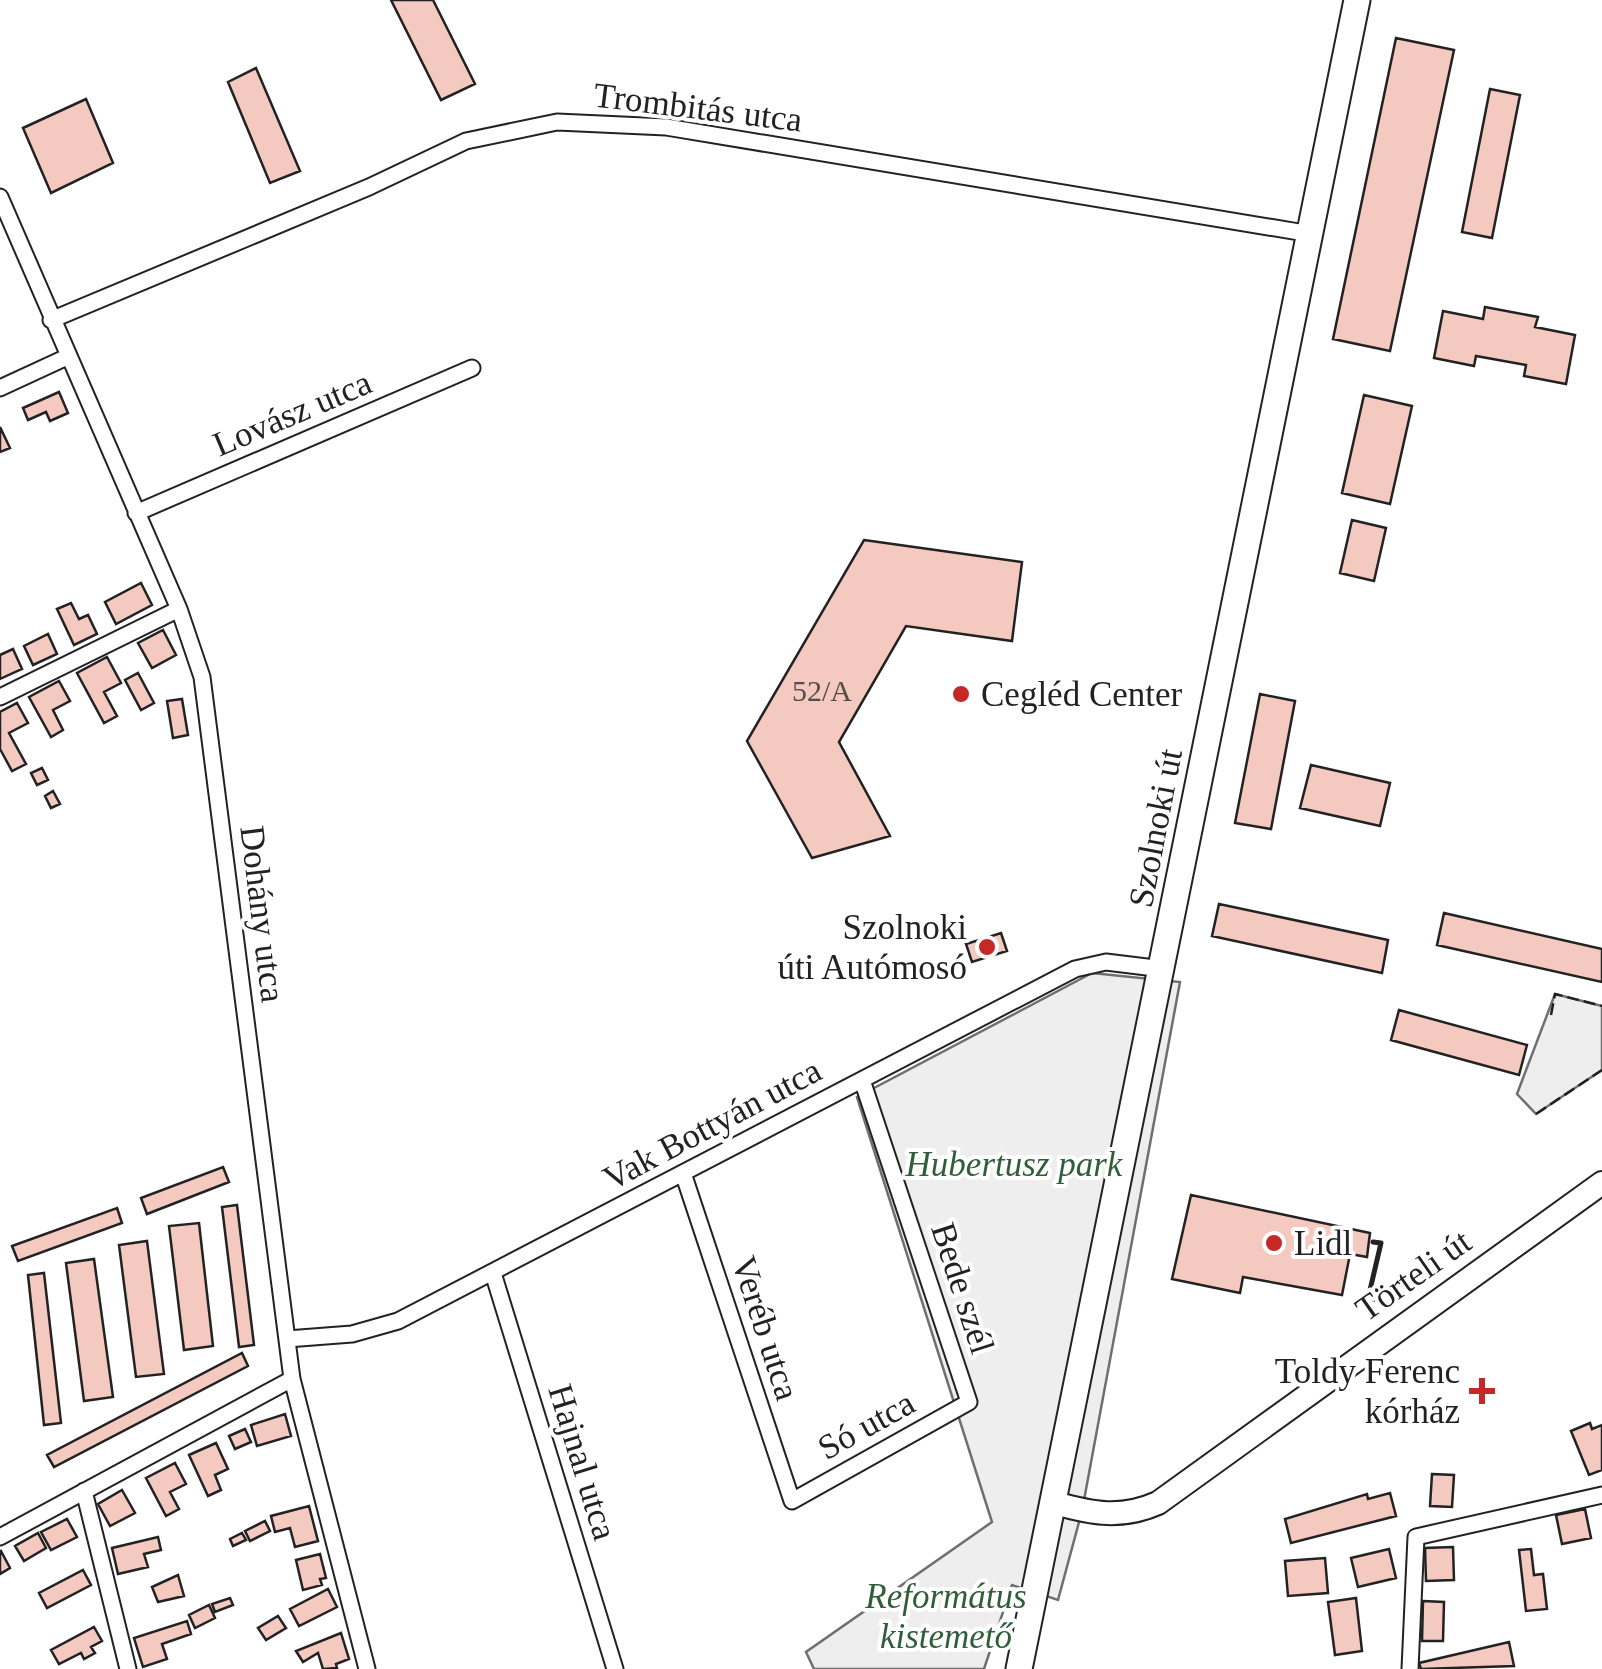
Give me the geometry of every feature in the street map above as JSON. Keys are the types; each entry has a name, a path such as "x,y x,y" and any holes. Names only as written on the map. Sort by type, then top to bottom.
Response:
{"main road":[{"name":"Szolnoki út","path":"1019,1669 1358,0"},
{"name":"Törteli út","path":"1055,1504 1112,1516 1133,1514 1158,1502 1602,1183"}],"street":[{"name":"Trombitás utca","path":"51,320 369,187 466,141 557,122 666,127 1311,234"},
{"name":"Dohány utca","path":"0,197 179,609 202,677 292,1379 367,1669"},
{"path":"0,388 67,357"},
{"name":"Lovász utca","path":"136,513 472,368"},
{"path":"0,697 179,609"},
{"name":"Vak Bottyán utca","path":"287,1339 374,1330 492,1274 1089,964 1163,969"},
{"name":"Bede szél","path":"862,1080 968,1402"},
{"name":"Veréb utca","path":"684,1174 792,1500"},
{"name":"Hajnal utca","path":"492,1274 615,1669"},
{"path":"0,1537 292,1379"},
{"name":"Só utca","path":"792,1500 968,1402"},
{"path":"84,1492 128,1669"},
{"path":"1410,1669 1416,1537 1602,1495"}],"green space":[{"name":"Hubertusz park","path":"1092,973 1180,982 1082,1511 1058,1600 1012,1585 984,1669 814,1669 806,1652 992,1522 857,1097"},
{"path":"1555,994 1602,1006 1602,1070 1536,1114 1517,1094"}],"building":[{"path":"391,0 433,0 475,84 441,100"},
{"path":"1396,38 1454,50 1390,351 1333,339"},
{"path":"256,68 300,171 270,183 228,82"},
{"path":"1490,89 1520,95 1492,238 1462,232"},
{"path":"86,99 113,163 51,193 23,128"},
{"path":"1485,307 1538,317 1535,327 1575,335 1566,384 1524,376 1526,365 1476,356 1474,366 1434,358 1443,311 1483,319"},
{"path":"59,392 68,413 50,421 46,412 28,420 23,408"},
{"path":"1364,395 1412,406 1390,504 1342,493"},
{"path":"0,427 10,448 0,452"},
{"path":"1352,520 1386,528 1374,581 1340,573"},
{"path":"864,540 1022,562 1012,641 906,626 839,742 890,836 812,858 747,741"},
{"path":"141,583 152,605 116,624 105,602"},
{"path":"71,603 79,619 88,615 97,634 74,645 57,609"},
{"path":"163,630 176,655 152,668 138,643"},
{"path":"48,634 57,654 33,665 24,646"},
{"path":"13,649 22,669 0,679 0,655"},
{"path":"107,657 121,683 104,692 117,716 104,723 77,673"},
{"path":"138,673 154,703 141,710 125,680"},
{"path":"59,681 70,701 53,710 63,730 51,737 29,697"},
{"path":"1260,694 1295,701 1271,829 1235,823"},
{"path":"182,699 188,735 173,738 167,701"},
{"path":"17,703 28,723 9,733 26,764 12,771 0,749 0,712"},
{"path":"1311,765 1390,783 1380,826 1300,808"},
{"path":"42,768 48,780 37,785 31,773"},
{"path":"53,791 60,804 51,808 45,796"},
{"path":"1219,904 1388,940 1382,973 1212,936"},
{"path":"1444,913 1602,949 1602,982 1437,945"},
{"name":"Szolnoki úti Autómosó","path":"1001,933 1007,951 972,962 966,944"},
{"path":"1399,1010 1527,1045 1519,1075 1391,1040"},
{"path":"223,1167 229,1182 147,1214 141,1198"},
{"name":"Lidl","path":"1191,1195 1370,1233 1367,1257 1350,1254 1342,1295 1243,1277 1240,1293 1172,1279"},
{"path":"237,1205 254,1345 239,1347 222,1207"},
{"path":"117,1208 122,1223 18,1261 12,1246"},
{"path":"199,1223 213,1346 184,1350 169,1226"},
{"path":"147,1241 164,1374 136,1377 119,1245"},
{"path":"94,1259 113,1397 84,1401 66,1263"},
{"path":"44,1273 61,1423 44,1425 28,1275"},
{"path":"1371,1287 1379,1289 1377,1301 1369,1299"},
{"path":"242,1353 248,1366 54,1467 47,1455"},
{"path":"285,1414 291,1436 257,1446 251,1425"},
{"path":"1590,1423 1592,1429 1602,1425 1602,1470 1589,1475 1571,1431"},
{"path":"245,1429 251,1442 235,1449 229,1436"},
{"path":"216,1443 228,1469 215,1475 221,1490 208,1496 189,1455"},
{"path":"175,1463 186,1484 170,1492 179,1509 166,1516 146,1478"},
{"path":"1432,1474 1454,1475 1452,1507 1430,1506"},
{"path":"122,1490 135,1513 110,1526 98,1504"},
{"path":"1390,1493 1396,1516 1291,1543 1285,1519 1367,1494 1368,1499"},
{"path":"309,1506 318,1541 295,1547 290,1528 275,1532 271,1516"},
{"path":"1585,1509 1591,1538 1562,1544 1556,1515"},
{"path":"67,1519 77,1537 51,1550 41,1532"},
{"path":"265,1521 270,1531 250,1541 245,1531"},
{"path":"38,1533 46,1548 24,1561 15,1546"},
{"path":"242,1533 246,1540 233,1546 230,1539"},
{"path":"158,1537 161,1550 144,1554 148,1567 118,1574 112,1548"},
{"path":"1453,1547 1454,1580 1426,1581 1425,1548"},
{"path":"1389,1549 1396,1578 1358,1587 1351,1558"},
{"path":"1531,1549 1534,1575 1543,1574 1547,1609 1526,1611 1519,1550"},
{"path":"0,1552 10,1568 0,1574"},
{"path":"320,1554 326,1578 320,1579 322,1585 303,1590 296,1560"},
{"path":"1325,1558 1328,1593 1288,1596 1285,1561"},
{"path":"83,1570 91,1585 47,1608 39,1593"},
{"path":"178,1575 184,1596 158,1602 152,1587"},
{"path":"328,1589 337,1607 299,1626 290,1609"},
{"path":"230,1598 233,1605 215,1612 212,1604"},
{"path":"1356,1598 1362,1651 1335,1655 1328,1602"},
{"path":"1423,1601 1444,1602 1443,1641 1422,1641"},
{"path":"209,1605 215,1618 195,1628 189,1615"},
{"path":"278,1616 286,1628 266,1640 258,1628"},
{"path":"187,1621 191,1634 162,1644 167,1659 143,1667 134,1638"},
{"path":"94,1627 102,1641 91,1647 95,1653 84,1659 81,1653 59,1664 51,1650"},
{"path":"341,1633 349,1659 336,1664 337,1668 323,1669 318,1653 303,1662 296,1651"},
{"path":"1509,1642 1514,1666 1421,1669 1419,1663"}],"fence":[{"path":"1551,1015 1555,994 1602,1006"},
{"path":"1536,1114 1602,1070"}],"wall":[{"path":"1370,1290 1381,1243 1373,1242"}],"place":[{"name":"Cegléd Center","path":"961,694"},
{"name":"Szolnoki úti Autómosó","path":"987,947"},
{"name":"Lidl","path":"1274,1243"},
{"name":"Toldy Ferenc kórház","path":"1482,1391"}],"park label":[{"name":"Református kistemető","path":"946,1616"}]}
